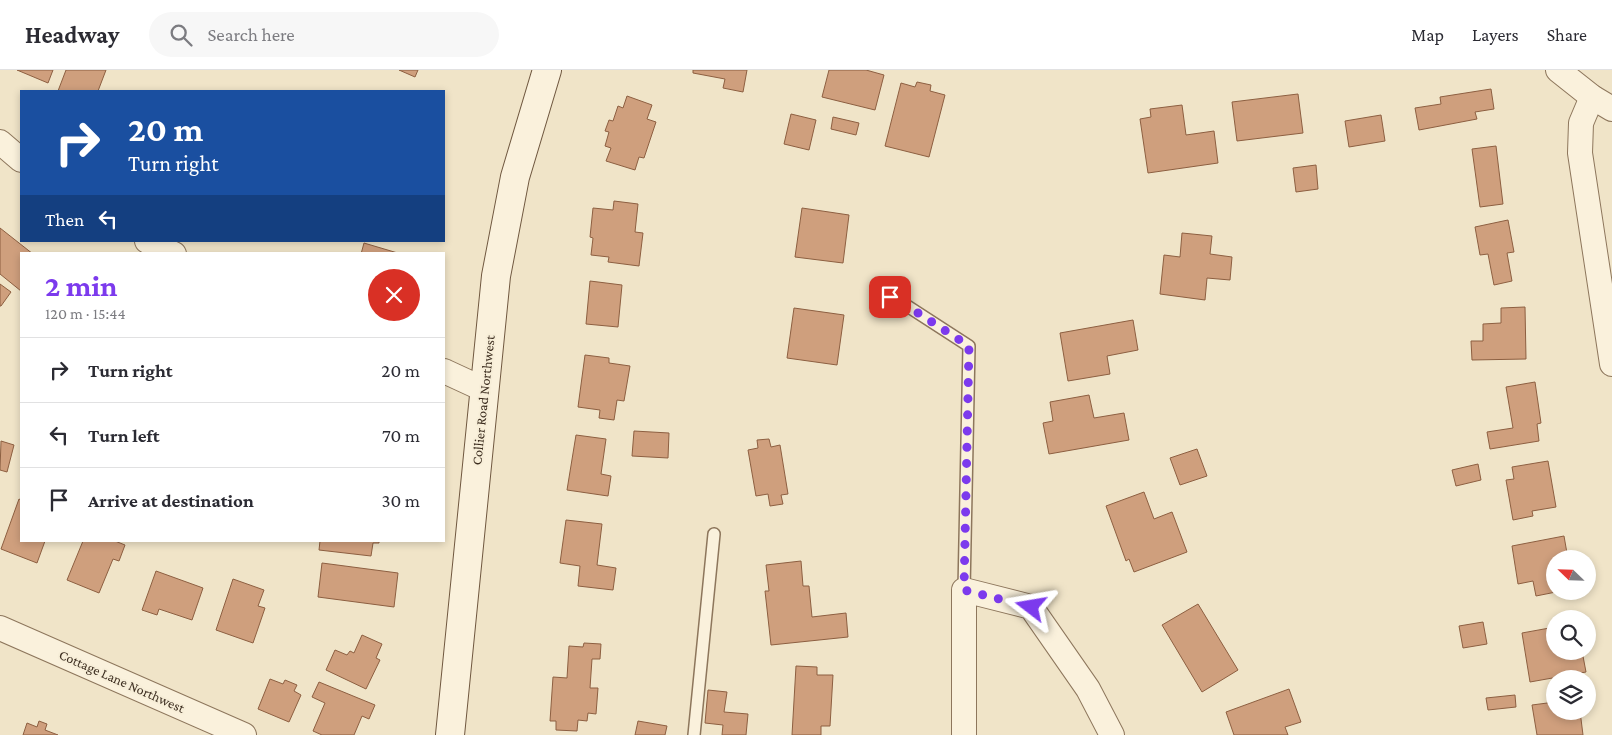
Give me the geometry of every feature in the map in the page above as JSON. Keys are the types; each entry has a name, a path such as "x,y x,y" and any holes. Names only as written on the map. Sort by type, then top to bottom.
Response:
{"street":[{"name":"Collier Road Northwest","path":"450,735 483,389 496,276 515,178 547,70"},
{"path":"1558,70 1602,103 1581,123 1580,153 1612,364"},
{"path":"0,142 20,159"},
{"path":"149,242 170,252"},
{"path":"445,371 483,389"},
{"path":"964,735 964,590 1031,607 1088,689 1112,735"},
{"name":"Cottage Lane Northwest","path":"0,628 244,735"}],"lane":[{"path":"890,297 898,300 969,346 964,590"},
{"path":"694,735 714,534"}],"building":[{"path":"17,70 53,70 48,83"},
{"path":"66,70 106,70 98,90 58,90"},
{"path":"399,70 418,70 415,77"},
{"path":"693,70 747,70 743,92 723,88 725,79 693,73"},
{"path":"829,70 866,70 884,75 875,110 822,97"},
{"path":"917,82 931,85 930,91 945,95 929,157 885,146 901,83 915,87"},
{"path":"1491,89 1494,109 1475,112 1477,119 1419,130 1415,108 1441,104 1440,97"},
{"path":"1298,94 1303,133 1237,141 1232,102"},
{"path":"627,96 652,105 647,119 656,122 644,158 639,157 635,170 606,161 611,148 605,146 609,132 605,131 609,120 613,121 618,106 623,108"},
{"path":"1182,105 1186,135 1214,131 1218,163 1148,173 1140,119 1151,117 1150,109"},
{"path":"791,114 816,120 809,150 784,144"},
{"path":"1381,115 1385,141 1349,147 1345,121"},
{"path":"833,117 859,123 856,135 831,129"},
{"path":"1496,146 1503,204 1480,207 1472,149"},
{"path":"1316,165 1318,189 1296,192 1293,168"},
{"path":"614,201 638,204 635,232 643,233 639,266 608,262 609,257 591,255 593,238 590,237 593,208 613,210"},
{"path":"802,208 849,215 843,263 795,257"},
{"path":"1508,220 1514,252 1507,253 1512,281 1494,285 1488,254 1480,255 1475,227"},
{"path":"0,228 30,252 20,252 20,290 0,274"},
{"path":"1182,233 1212,236 1210,254 1232,257 1230,280 1207,278 1205,300 1160,294 1164,255 1180,257"},
{"path":"364,243 394,252 362,252"},
{"path":"590,281 622,285 618,327 586,324"},
{"path":"0,284 11,292 1,306 0,306"},
{"path":"1525,307 1526,359 1472,360 1471,341 1483,341 1483,324 1501,323 1501,308"},
{"path":"794,308 844,315 837,365 787,358"},
{"path":"1133,320 1138,350 1107,356 1110,374 1068,381 1060,333"},
{"path":"585,355 609,358 609,363 630,366 624,401 617,400 614,420 599,418 600,410 578,407"},
{"path":"1535,382 1541,423 1537,424 1539,441 1490,449 1487,432 1513,428 1506,387"},
{"path":"1089,395 1094,418 1124,413 1129,440 1049,454 1043,423 1053,421 1050,402"},
{"path":"634,431 669,433 668,458 632,456"},
{"path":"576,435 606,439 601,474 611,476 608,496 567,490"},
{"path":"769,439 771,447 780,445 788,494 781,495 783,504 770,506 768,494 756,496 748,450 758,448 757,440"},
{"path":"1,441 14,445 7,472 0,470"},
{"path":"1197,449 1207,476 1180,485 1170,458"},
{"path":"1548,461 1556,507 1532,511 1533,516 1513,520 1506,480 1514,479 1512,467"},
{"path":"1478,464 1481,480 1456,486 1452,470"},
{"path":"1144,492 1154,519 1172,512 1187,552 1134,572 1129,559 1126,561 1106,506"},
{"path":"19,499 20,542 45,542 37,563 1,549"},
{"path":"566,520 602,524 597,565 616,568 613,590 578,586 580,566 560,563"},
{"path":"1564,536 1566,550 1546,550 1546,594 1536,596 1533,581 1518,584 1512,546"},
{"path":"83,542 118,542 125,545 119,561 113,559 99,593 67,580"},
{"path":"320,542 379,542 373,543 371,556 319,550"},
{"path":"801,561 803,586 809,586 812,617 846,613 848,637 771,645 765,591 769,591 766,565"},
{"path":"322,563 398,573 394,607 318,597"},
{"path":"156,571 203,588 192,620 159,609 157,615 142,610"},
{"path":"233,579 264,590 258,606 265,608 253,643 216,630"},
{"path":"1198,604 1238,670 1202,692 1162,625"},
{"path":"1483,622 1487,644 1463,648 1459,626"},
{"path":"1546,629 1546,660 1584,660 1586,670 1546,670 1546,679 1530,682 1522,633"},
{"path":"362,635 382,644 376,658 380,660 366,689 326,670 335,650 347,655 350,651 354,653"},
{"path":"584,643 601,644 600,659 592,659 590,688 598,688 596,714 588,713 587,721 578,720 577,731 556,730 556,721 550,721 553,677 567,678 569,646 583,647"},
{"path":"796,666 817,667 817,675 833,675 830,726 821,726 821,735 792,735"},
{"path":"270,679 283,684 285,680 297,685 294,691 301,695 289,722 258,709"},
{"path":"319,682 375,705 369,719 362,716 354,735 322,735 313,731 325,703 312,697"},
{"path":"1289,689 1301,722 1285,727 1288,735 1234,735 1226,712"},
{"path":"708,690 727,692 724,712 748,714 746,735 722,735 723,725 705,723"},
{"path":"1515,695 1516,707 1488,710 1486,698"},
{"path":"1546,703 1546,720 1581,720 1583,735 1537,735 1532,705"},
{"path":"39,721 47,724 45,730 58,735 23,735 27,723 37,727"},
{"path":"638,721 667,726 665,735 635,735"}],"route":[{"path":"890,297 898,300 969,346 964,590 1031,607"}]}
